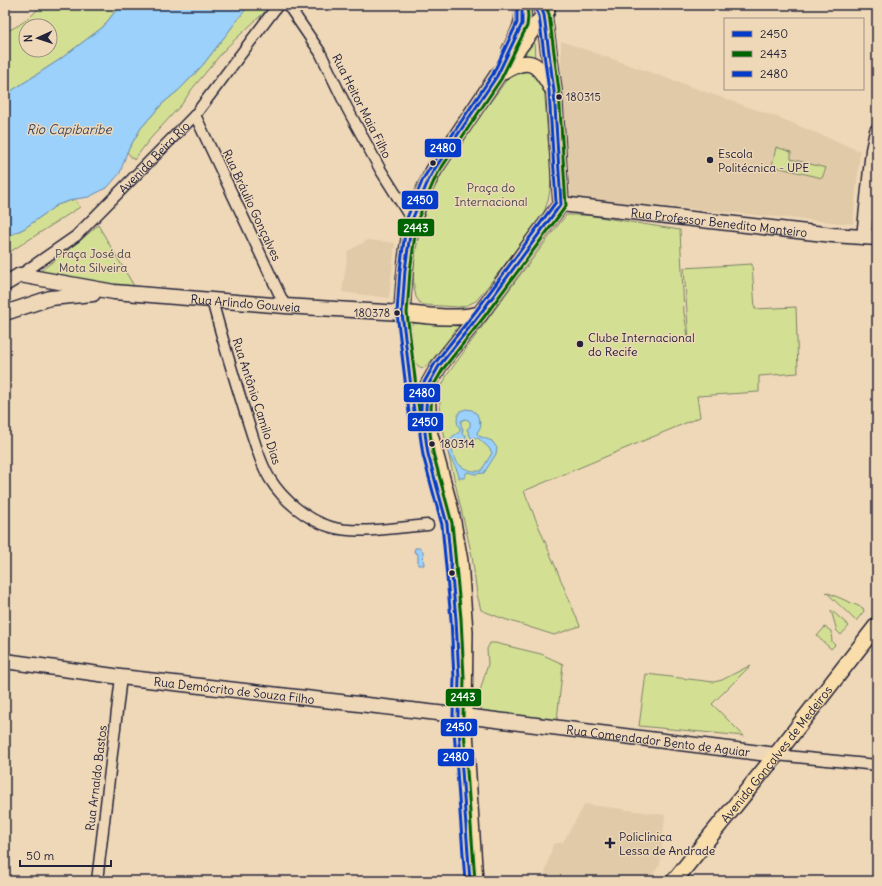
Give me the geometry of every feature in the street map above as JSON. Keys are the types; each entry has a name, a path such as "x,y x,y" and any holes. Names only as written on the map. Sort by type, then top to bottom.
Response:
{"main road":[{"path":"497,76 522,24 522,5"},
{"path":"480,314 470,316 437,317 402,313 408,240 412,220 434,170 545,8"},
{"path":"475,881 464,716 465,632 460,561 451,511 429,431 427,387 439,366 480,314 561,204 554,91 545,8"},
{"path":"497,76 515,65 530,63 542,72 554,91"},
{"name":"Avenida Gonçalves de Medeiros","path":"674,881 776,755 877,625"}],"street":[{"name":"Avenida Beira Rio","path":"5,284 76,236 195,115 278,5"},
{"name":"Rua Heitor Maia Filho","path":"288,5 320,52 347,108 380,169 412,220"},
{"name":"Rua Bráulio Gonçalves","path":"195,115 285,306"},
{"path":"871,237 873,150 877,131"},
{"name":"Rua Professor Benedito Monteiro","path":"561,204 826,234 871,237"},
{"name":"Rua Arlindo Gouveia","path":"20,275 114,292 285,306 402,313"},
{"path":"378,311 389,307 399,299 404,289"},
{"name":"Rua Arlindo Gouveia","path":"5,313 50,298 114,292"},
{"name":"Rua Antônio Camilo Dias","path":"212,300 226,351 261,462 270,479 288,501 300,512 316,521 331,527 351,531 428,525"},
{"name":"Rua Demócrito de Souza Filho","path":"5,661 121,677 464,716"},
{"name":"Rua Arnaldo Bastos","path":"97,881 121,677"},
{"name":"Rua Comendador Bento de Aguiar","path":"464,716 776,755 877,765"}],"shaded area":[{"name":"Escola Politécnica - UPE","path":"561,41 780,118 860,151 853,224 571,198 561,82"},
{"path":"368,240 395,243 389,298 342,292 348,251"},
{"name":"Policlínica Lessa de Andrade","path":"585,804 665,815 660,865 648,881 543,881 553,844 563,842"}],"green space":[{"path":"40,5 120,5 103,27 59,60 5,95 5,32 18,25 18,58 58,58 58,18 29,18 34,14"},
{"path":"249,5 272,5 226,48 192,89 182,104 150,139 134,160 127,152 141,128 162,104 180,89 202,66"},
{"path":"534,38 535,63 520,56"},
{"name":"Praça do Internacional","path":"525,67 544,83 551,170 550,190 545,210 540,220 476,301 459,307 424,305 420,303 416,297 413,270 413,257 422,208 445,163 511,74"},
{"path":"776,147 791,152 791,159 826,168 822,178 772,166"},
{"path":"75,199 80,207 5,255 5,238 25,228 57,205"},
{"name":"Clube Internacional do Recife","path":"566,215 587,215 680,230 684,313 689,342 684,268 752,264 755,309 796,307 798,373 759,376 759,392 697,396 700,417 524,491 580,626 554,635 481,610 477,594 472,556 445,439 439,392 447,375"},
{"name":"Praça José da Mota Silveira","path":"98,225 134,286 94,284 39,272 81,240"},
{"path":"414,323 459,326 424,368 419,367 415,362 411,325"},
{"path":"826,592 863,608 864,611 856,621"},
{"path":"831,610 849,626 841,635 837,631"},
{"path":"825,627 831,631 832,642 835,645 831,649 817,636"},
{"path":"490,643 541,654 563,664 557,720 484,712 479,706 478,698 488,664 487,649"},
{"path":"751,665 712,704 744,736 639,726 646,674 714,682 722,680"}],"water":[{"name":"Rio Capibaribe","path":"120,5 249,5 202,66 180,89 162,104 141,128 127,152 120,173 108,187 89,197 75,199 57,205 25,228 5,238 5,95 59,60 103,27"},
{"path":"466,409 472,410 477,414 481,426 477,433 479,436 492,441 497,448 496,454 484,473 475,474 467,472 464,478 459,478 447,448 450,439 461,430 457,421 460,411","holes":["465,419 470,422 470,427 467,429 471,438 478,438 489,448 492,453 481,471 468,470 463,467 455,460 453,454 453,442 457,440 466,441 466,435 462,434 463,429 461,421"]},
{"path":"415,548 420,548 423,551 424,565 418,565 418,554 414,552"}],"transit line":[{"name":"2480","path":"410,421 397,313 400,270 407,218 423,179 493,74 517,23 517,5"},
{"name":"2450","path":"415,420 402,313 405,270 412,220 434,170 497,76 522,24 522,5"},
{"name":"2443","path":"420,419 407,313 410,271 417,221 438,173 501,79 527,26 527,5"},
{"name":"2450","path":"470,881 458,716 459,678 456,619 447,524 428,454 425,433 427,387 439,366 480,314 561,204 554,91 544,15 540,5"},
{"name":"2443","path":"475,881 463,716 464,678 461,619 452,523 433,453 430,433 432,388 443,369 484,317 566,206 559,91 549,14 545,5"},
{"name":"2480","path":"465,881 453,716 454,678 451,619 442,525 423,455 420,434 422,386 435,363 476,311 556,202 549,91 539,16 535,7"}],"place":[{"name":"180315","path":"559,97"},
{"name":"Escola Politécnica - UPE","path":"710,160"},
{"name":"180378","path":"397,313"},
{"name":"Clube Internacional do Recife","path":"580,344"},
{"name":"180314","path":"432,444"},
{"name":"Policlínica Lessa de Andrade","path":"610,843"}]}
